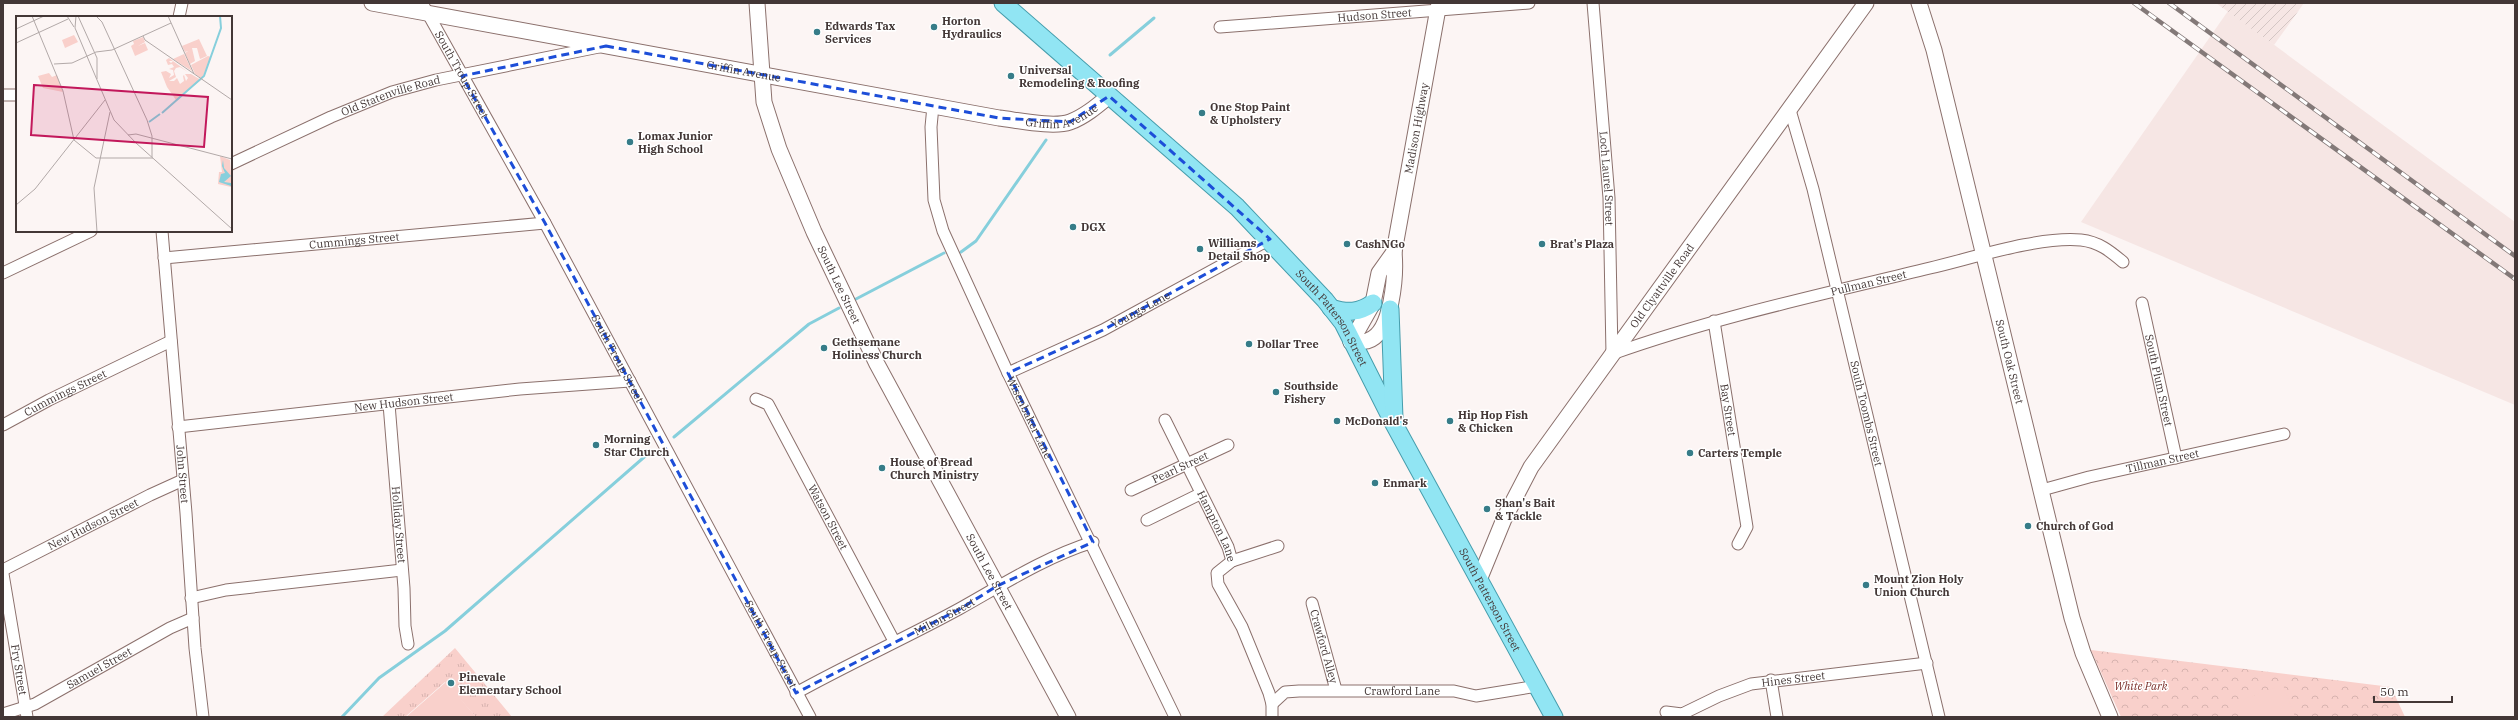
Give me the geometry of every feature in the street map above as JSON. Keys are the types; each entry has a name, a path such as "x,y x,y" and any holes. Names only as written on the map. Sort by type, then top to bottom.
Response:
{"main road":[{"name":"Griffin Avenue","path":"372,3 425,9 452,17 999,118 1060,123 1070,122 1083,115 1109,96"},
{"name":"South Lee Street","path":"757,3 764,102 779,149 836,279 877,364 1068,717"},
{"name":"South Patterson Street","path":"1003,3 1237,207 1270,239 1343,323 1351,342 1394,424 1554,717"},
{"name":"Old Clyattville Road","path":"1480,580 1504,519 1531,467 1866,3"},
{"name":"South Oak Street","path":"1919,3 1934,50 2077,636 2110,717"},
{"name":"Madison Highway","path":"1351,342 1368,341 1379,333 1390,309 1396,272 1394,252 1438,7"},
{"name":"Madison Highway","path":"1351,342 1373,303 1379,273 1394,252"},
{"path":"1331,308 1341,311 1363,311 1373,303"},
{"path":"1390,309 1394,424"}],"street":[{"path":"179,16 182,3"},
{"name":"Hudson Street","path":"1220,28 1438,7 1529,3"},
{"name":"Loch Laurel Street","path":"1593,3 1609,198 1612,354"},
{"name":"South Troup Street","path":"425,9 545,223 810,717"},
{"name":"Old Statenville Road","path":"232,164 331,117 392,92 436,80 606,46"},
{"path":"3,95 16,95"},
{"name":"Wisenbaker Lane","path":"933,106 932,162 936,208 948,242 1008,373 1092,542 1175,717"},
{"name":"South Toombs Street","path":"1790,110 1813,189 1940,717"},
{"name":"Cummings Street","path":"164,258 545,223"},
{"path":"3,273 89,232"},
{"name":"John Street","path":"162,232 183,480 191,598 204,717"},
{"name":"Youngs Lane","path":"1008,373 1103,330 1270,239"},
{"name":"Pullman Street","path":"1612,354 1678,331 1714,321 1983,254 2043,243 2080,240 2106,247 2123,262"},
{"name":"South Plum Street","path":"2142,303 2176,458"},
{"name":"Bay Street","path":"1714,321 1747,527 1738,544"},
{"name":"Cummings Street","path":"3,425 56,396 171,340"},
{"name":"New Hudson Street","path":"178,427 520,389 630,381"},
{"name":"Watson Street","path":"756,399 768,404 894,641"},
{"name":"Holliday Street","path":"390,404 405,626 408,644"},
{"name":"Hampton Lane","path":"1165,420 1200,494 1228,547 1232,561 1217,573 1218,584 1242,627 1272,704 1272,717"},
{"name":"Tillman Street","path":"2042,490 2284,434"},
{"name":"Pearl Street","path":"1131,490 1186,463 1228,445"},
{"name":"New Hudson Street","path":"3,570 150,495 183,480"},
{"path":"1146,520 1200,494"},
{"name":"Milton Street","path":"796,693 894,641 960,609 997,586 1076,547 1092,542"},
{"path":"1232,561 1278,546"},
{"path":"191,598 226,590 402,570"},
{"name":"Fry Street","path":"3,574 26,712"},
{"name":"Crawford Alley","path":"1312,603 1336,690"},
{"name":"Samuel Street","path":"3,714 26,712 170,628 193,618"},
{"name":"Hines Street","path":"1666,712 1682,714 1738,688 1771,680 1927,663"},
{"path":"1771,680 1777,717"},
{"name":"Crawford Lane","path":"1272,704 1285,692 1336,690 1454,691 1476,696 1537,686"}],"highlighted area":[{"path":"606,46 999,118 1070,122 1109,96 1270,239 1103,330 1008,373 1093,542 997,586 960,609 796,693 545,223 462,76"}],"shaded area":[{"path":"2216,3 2304,3 2274,45"},
{"path":"2228,11 2515,222 2515,405 2081,222"}],"green space":[{"name":"Pinevale Elementary School","path":"455,648 512,717 476,717 445,682 405,717 382,717"},
{"name":"White Park","path":"2091,650 2391,687 2405,717 2121,717"},
{"path":"446,682 476,717 406,717"},
{"path":"2283,685 2295,717 2242,717 2236,702"}],"waterway":[{"path":"1110,55 1154,18"},
{"path":"961,252 976,241 1046,140"},
{"path":"856,299 944,253"},
{"path":"674,437 809,324 839,308"},
{"path":"342,717 379,678 445,631 650,452"}],"railway":[{"path":"2134,3 2515,279"},
{"path":"2169,3 2515,256"}],"place":[{"name":"Horton Hydraulics","path":"934,27"},
{"name":"Edwards Tax Services","path":"817,32"},
{"name":"Universal Remodeling & Roofing","path":"1011,76"},
{"name":"One Stop Paint & Upholstery","path":"1202,113"},
{"name":"Lomax Junior High School","path":"630,142"},
{"name":"DGX","path":"1073,227"},
{"name":"CashNGo","path":"1347,244"},
{"name":"Brat's Plaza","path":"1542,244"},
{"name":"Williams Detail Shop","path":"1200,249"},
{"name":"Dollar Tree","path":"1249,344"},
{"name":"Gethsemane Holiness Church","path":"824,348"},
{"name":"Southside Fishery","path":"1276,392"},
{"name":"McDonald's","path":"1337,421"},
{"name":"Hip Hop Fish & Chicken","path":"1450,421"},
{"name":"Morning Star Church","path":"596,445"},
{"name":"Carters Temple","path":"1690,453"},
{"name":"House of Bread Church Ministry","path":"882,468"},
{"name":"Enmark","path":"1375,483"},
{"name":"Shan's Bait & Tackle","path":"1487,509"},
{"name":"Church of God","path":"2028,526"},
{"name":"Mount Zion Holy Union Church","path":"1866,585"},
{"name":"Pinevale Elementary School","path":"451,683"}]}
